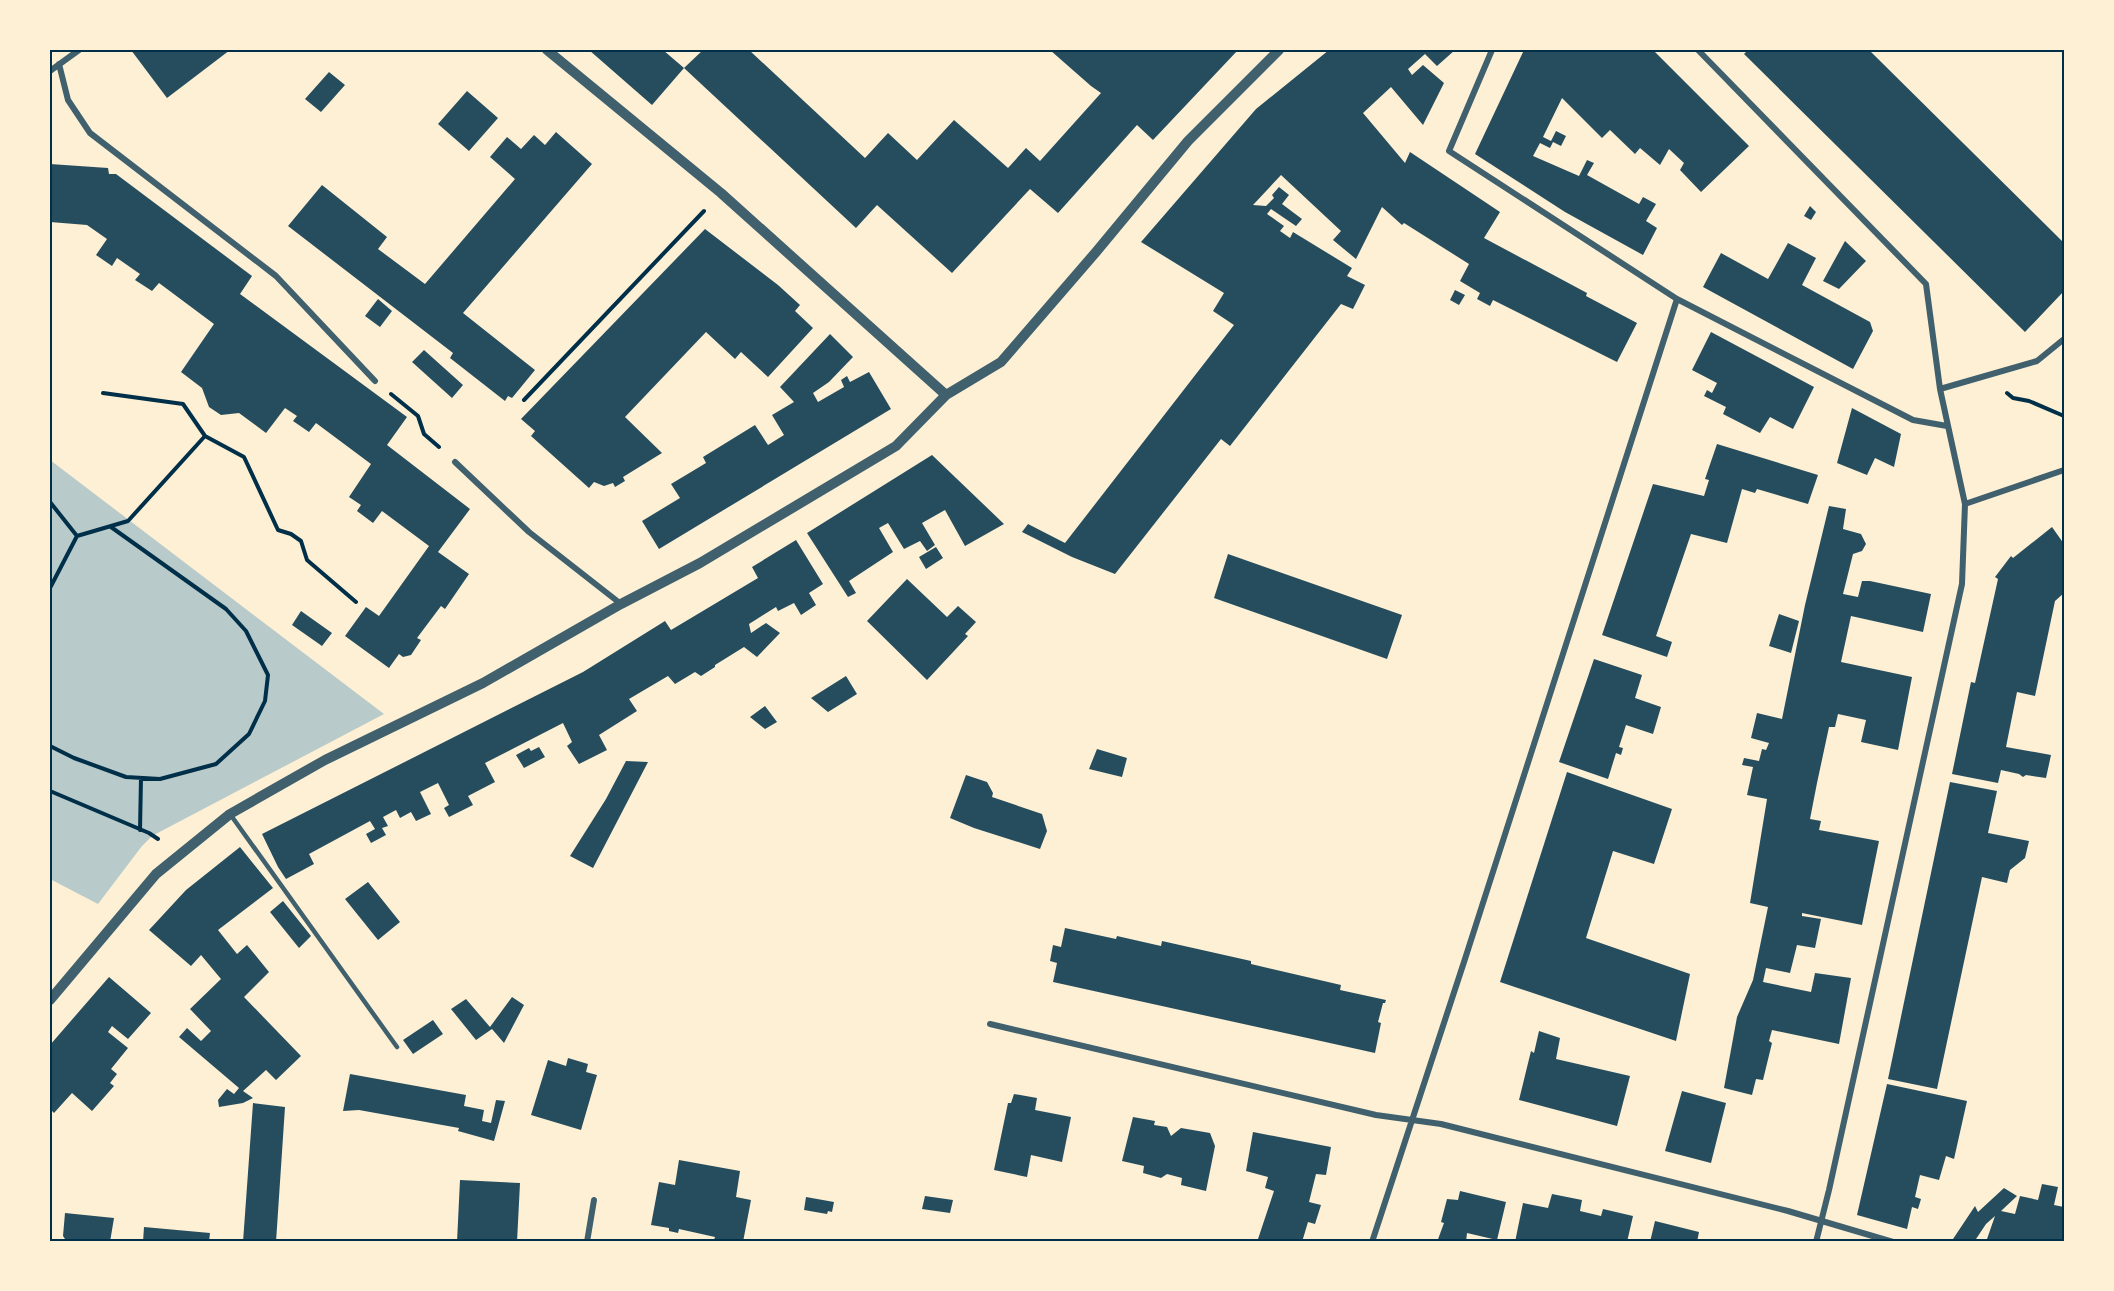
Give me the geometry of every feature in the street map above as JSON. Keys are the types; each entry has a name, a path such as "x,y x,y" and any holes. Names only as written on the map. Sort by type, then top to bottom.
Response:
{"street":[{"path":"50,71 79,50"},
{"path":"547,50 721,193 946,395"},
{"path":"50,1000 156,874 230,814 325,760 483,683 700,562 896,446 946,395 1001,362 1188,141 1280,50"},
{"path":"1492,50 1449,151 1677,299 1913,420 1947,426"},
{"path":"1698,50 1926,284 1940,389 1965,504 1962,584 1816,1242"},
{"path":"59,64 68,100 90,133 276,276 375,381"},
{"path":"1372,1242 1677,299"},
{"path":"1940,389 2037,361 2064,339"},
{"path":"455,462 529,532 621,604"},
{"path":"1965,504 2064,470"},
{"path":"990,1024 1376,1115 1453,1127 1788,1211 1893,1242"},
{"path":"587,1242 594,1200"}],"lane":[{"path":"230,814 397,1047"}],"path":[{"path":"524,400 721,193"},
{"path":"1987,376 2013,398 2029,401 2064,416"},
{"path":"375,381 418,416 424,434 455,462"},
{"path":"103,393 183,404 205,436 244,457 278,530 291,534 301,541 307,561 356,602"},
{"path":"50,588 77,536 128,521 205,436"},
{"path":"50,502 77,536"},
{"path":"50,746 74,758 126,777 160,779 216,764 249,734 265,701 268,675 246,631 226,609 111,527"},
{"path":"140,830 141,778"},
{"path":"50,791 140,830 182,852"}],"shaded area":[{"path":"50,460 384,714 152,836 98,904 50,879"}],"building":[{"path":"131,50 230,50 167,98"},
{"path":"589,50 663,50 684,68 652,105"},
{"path":"703,50 749,50 865,158 888,133 917,160 954,120 1008,168 1026,148 1040,161 1101,93 1050,50 1238,50 1153,140 1137,125 1058,213 1030,189 952,273 877,205 856,228 684,68"},
{"path":"1329,50 1455,50 1437,66 1425,54 1408,69 1412,75 1423,65 1444,83 1423,125 1391,87 1363,113 1405,163 1410,152 1500,212 1484,238 1587,293 1586,296 1637,323 1617,362 1493,300 1490,306 1477,299 1480,293 1460,281 1469,264 1404,223 1402,225 1382,207 1356,259 1333,240 1341,231 1281,175 1253,205 1266,206 1274,198 1272,195 1279,187 1289,195 1282,204 1302,219 1296,226 1271,209 1267,214 1284,226 1280,231 1290,238 1293,232 1352,268 1347,276 1365,285 1353,309 1341,304 1230,446 1221,439 1115,574 1072,557 1022,532 1028,524 1065,543 1234,325 1213,311 1224,293 1141,242 1256,109"},
{"path":"1524,50 1653,50 1749,146 1701,192 1680,170 1684,163 1669,149 1660,165 1640,148 1635,154 1610,130 1602,138 1562,98 1543,137 1551,141 1556,131 1566,136 1561,146 1553,142 1550,148 1540,143 1533,156 1579,176 1587,160 1594,163 1587,175 1639,204 1643,197 1656,204 1646,221 1657,228 1643,255 1565,212 1475,154"},
{"path":"1748,50 1869,50 2064,243 2064,291 2025,332 1744,54"},
{"path":"329,72 345,85 321,112 305,99"},
{"path":"467,91 498,118 469,151 438,124"},
{"path":"556,132 592,164 463,313 535,370 512,398 508,396 505,401 450,358 453,353 288,226 322,185 387,237 378,249 425,284 515,179 490,157 507,137 521,149 534,135 545,145"},
{"path":"50,164 108,168 109,174 116,174 252,276 240,294 407,417 387,445 470,509 438,552 469,574 445,609 441,606 417,638 421,640 411,655 403,657 399,654 389,668 345,636 366,607 379,616 429,546 382,511 373,523 357,511 361,505 349,497 371,464 316,423 309,432 293,421 297,416 285,408 266,433 239,413 221,415 209,407 202,388 181,372 214,324 159,283 152,291 135,280 140,274 117,258 112,266 96,255 107,239 87,225 50,222"},
{"path":"1810,206 1816,212 1811,220 1804,216"},
{"path":"705,229 778,285 800,305 795,311 813,328 768,377 741,352 735,359 706,332 625,417 662,453 623,477 625,481 615,487 613,483 604,486 594,482 589,488 531,436 535,431 521,419"},
{"path":"1845,241 1866,261 1839,289 1823,281"},
{"path":"1788,243 1816,258 1802,285 1870,322 1873,331 1853,369 1703,287 1721,253 1768,279"},
{"path":"1455,290 1465,295 1459,305 1450,300"},
{"path":"378,299 392,311 380,327 365,316"},
{"path":"1711,332 1814,387 1793,429 1770,417 1760,433 1723,414 1726,407 1704,396 1707,390 1712,393 1717,383 1692,370"},
{"path":"830,334 853,357 829,382 813,393 818,402 844,387 841,380 847,376 850,382 869,372 891,409 659,549 642,521 680,498 671,484 706,463 703,457 755,425 768,445 784,435 772,415 794,402 780,387"},
{"path":"424,350 463,385 452,398 412,362"},
{"path":"1852,408 1901,434 1894,467 1875,458 1867,475 1837,463"},
{"path":"1717,444 1818,475 1808,504 1757,489 1755,493 1742,489 1727,543 1691,534 1656,636 1672,642 1667,657 1602,635 1653,484 1704,496 1709,480 1705,479"},
{"path":"932,455 1004,524 965,546 945,510 922,523 935,545 927,551 920,541 904,549 888,523 879,528 893,552 849,581 856,593 848,597 807,533"},
{"path":"1829,506 1846,509 1843,529 1861,534 1866,544 1862,551 1853,554 1843,594 1858,597 1862,581 1870,581 1931,594 1923,632 1851,616 1841,662 1912,677 1898,750 1861,742 1866,720 1838,714 1835,727 1829,727 1817,783 1810,819 1821,821 1819,830 1879,841 1862,925 1802,913 1802,916 1821,919 1815,948 1797,945 1790,973 1766,968 1763,982 1811,992 1815,973 1851,978 1839,1044 1772,1030 1769,1041 1772,1043 1763,1080 1756,1079 1752,1095 1724,1088 1737,1017 1753,980 1768,907 1750,903 1767,799 1747,795 1753,767 1742,765 1744,758 1759,761 1762,749 1766,750 1769,743 1751,738 1757,713 1782,719 1805,605"},
{"path":"2052,527 2064,544 2064,593 2055,601 2035,696 2017,692 2006,747 2051,755 2046,778 2026,775 2023,777 2001,770 1998,783 1952,774 1971,682 1975,683 1998,579 1995,577 2011,556 2013,558"},
{"path":"796,540 823,584 809,593 816,605 801,615 794,603 778,611 776,607 749,624 751,633 766,623 780,633 757,657 744,647 701,676 695,672 675,684 668,676 629,699 637,711 599,735 607,750 579,764 567,746 572,742 563,723 485,763 495,782 468,796 473,805 449,817 444,808 449,805 438,783 420,792 431,814 416,821 411,812 400,818 396,810 383,817 388,826 382,828 386,835 371,843 366,834 375,829 370,821 309,854 314,864 286,879 278,867 262,834 583,672 665,621 671,630 758,578 752,567"},
{"path":"936,547 943,558 926,569 919,557"},
{"path":"1228,554 1402,615 1387,659 1214,598"},
{"path":"907,579 947,617 958,606 976,622 965,634 968,636 927,680 867,621"},
{"path":"301,611 332,633 322,646 292,625"},
{"path":"1779,614 1799,621 1791,653 1769,646"},
{"path":"1594,659 1642,675 1635,698 1661,707 1653,734 1626,725 1619,747 1623,748 1621,755 1616,753 1608,779 1559,762"},
{"path":"846,676 857,694 828,712 811,698"},
{"path":"765,706 777,722 765,729 750,717"},
{"path":"539,747 545,757 524,768 516,755 529,748 531,751"},
{"path":"1097,749 1127,758 1122,777 1089,769"},
{"path":"626,761 648,762 593,868 570,856 606,799"},
{"path":"1567,772 1672,809 1654,864 1613,851 1586,938 1690,974 1676,1041 1500,982"},
{"path":"966,775 987,782 993,793 992,797 1042,814 1047,831 1040,849 950,818"},
{"path":"1950,782 1997,791 1988,833 2029,841 2025,858 2010,870 2007,883 1982,877 1937,1089 1888,1079"},
{"path":"240,847 273,888 218,930 237,954 247,945 269,972 244,997 301,1056 276,1080 266,1070 243,1091 253,1098 243,1103 219,1107 218,1100 227,1089 234,1094 239,1088 179,1037 187,1028 201,1041 211,1031 190,1009 221,979 201,955 191,966 149,930 186,890"},
{"path":"368,882 400,922 378,940 345,899"},
{"path":"283,901 311,936 299,948 270,912"},
{"path":"1065,928 1161,946 1162,941 1251,961 1251,964 1341,985 1340,990 1386,1000 1378,1022 1381,1023 1375,1053 1053,982 1057,963 1050,961 1053,945 1061,947"},
{"path":"109,977 151,1013 128,1039 112,1026 108,1032 128,1048 111,1069 117,1074 110,1083 114,1086 92,1111 72,1093 54,1113 50,1109 50,1045"},
{"path":"512,997 524,1005 504,1043 492,1029 476,1040 451,1009 466,999 490,1027"},
{"path":"433,1020 443,1034 413,1054 403,1040"},
{"path":"1539,1031 1560,1038 1556,1059 1630,1076 1617,1126 1519,1100 1531,1051 1534,1053"},
{"path":"568,1058 588,1064 586,1072 597,1075 581,1130 531,1115 548,1060 566,1066"},
{"path":"350,1074 466,1095 464,1106 484,1110 482,1121 491,1123 496,1100 505,1101 494,1141 458,1131 459,1128 359,1110 343,1111"},
{"path":"1887,1084 1967,1101 1954,1159 1946,1156 1939,1180 1920,1175 1915,1197 1921,1199 1918,1209 1912,1207 1907,1229 1857,1215"},
{"path":"1682,1091 1726,1103 1711,1163 1665,1151"},
{"path":"1014,1094 1037,1098 1035,1110 1071,1117 1062,1162 1031,1155 1027,1177 994,1170 1008,1103 1011,1103"},
{"path":"253,1103 285,1107 276,1242 243,1242"},
{"path":"1133,1117 1155,1121 1154,1125 1167,1127 1171,1136 1181,1128 1210,1133 1215,1146 1206,1191 1181,1185 1182,1178 1167,1174 1161,1178 1143,1173 1144,1166 1122,1161"},
{"path":"1253,1132 1331,1147 1326,1175 1316,1174 1309,1202 1321,1205 1315,1224 1308,1222 1302,1242 1264,1242 1258,1239 1274,1191 1265,1188 1268,1177 1246,1171"},
{"path":"679,1160 740,1171 736,1197 751,1200 743,1242 725,1239 724,1242 714,1240 715,1237 679,1229 678,1233 669,1231 669,1228 651,1225 659,1182 675,1185"},
{"path":"460,1180 520,1183 517,1242 457,1242"},
{"path":"2042,1184 2058,1187 2054,1205 2064,1207 2064,1242 1997,1242 1987,1239 1995,1216 1986,1224 1974,1242 1951,1242 1975,1206 1978,1212 2004,1188 2017,1196 2001,1211 2015,1214 2020,1196 2038,1200"},
{"path":"1460,1191 1506,1202 1497,1240 1467,1233 1466,1242 1437,1242 1444,1223 1441,1222 1447,1199 1458,1200"},
{"path":"1552,1194 1582,1200 1580,1211 1601,1216 1603,1209 1633,1216 1627,1242 1515,1242 1523,1203 1548,1208"},
{"path":"925,1196 953,1200 950,1213 922,1209"},
{"path":"806,1197 834,1202 832,1212 828,1211 827,1214 804,1210"},
{"path":"65,1213 114,1218 110,1242 67,1242 63,1236"},
{"path":"1655,1221 1699,1232 1697,1242 1650,1242"},
{"path":"144,1227 210,1233 209,1242 143,1242"}]}
